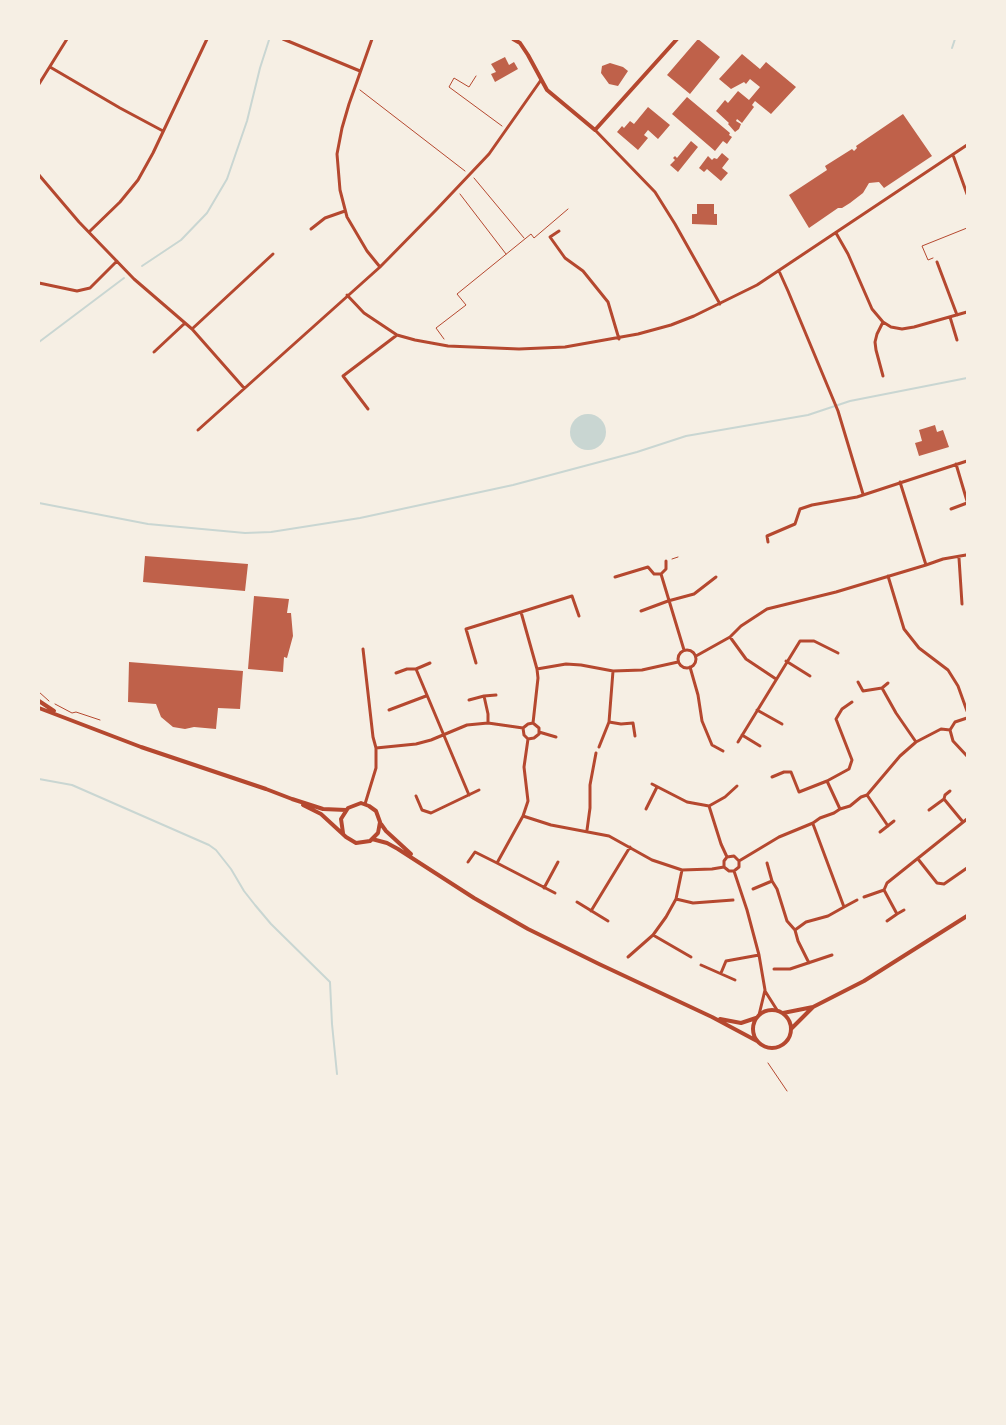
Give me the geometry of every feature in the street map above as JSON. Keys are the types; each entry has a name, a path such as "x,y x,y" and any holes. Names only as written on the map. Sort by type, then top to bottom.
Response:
{"street":[{"path":"39,84 67,39"},
{"path":"89,232 120,202 138,180 207,39"},
{"path":"283,39 360,71"},
{"path":"372,39 342,128 337,154 340,190 345,211 360,240 380,267"},
{"path":"513,39 524,48 547,90 595,130 655,192 720,304"},
{"path":"595,130 677,39"},
{"path":"50,67 163,131"},
{"path":"198,430 347,294 380,267 489,154 541,80"},
{"path":"347,294 364,313 397,335 448,346 528,349 564,347 619,338 671,324 720,304 757,285 967,145"},
{"path":"952,155 967,194"},
{"path":"39,175 79,222 117,262 192,329 244,388"},
{"path":"311,230 325,218 345,211"},
{"path":"559,231 550,237 565,258 583,271 608,302 619,338"},
{"path":"836,233 848,254 872,309 883,322 891,327 902,329 967,312"},
{"path":"192,329 273,254"},
{"path":"39,282 78,291 90,288 117,262"},
{"path":"937,262 957,315"},
{"path":"779,271 837,410 863,494"},
{"path":"950,316 957,340"},
{"path":"883,322 875,342 883,376"},
{"path":"154,352 185,323"},
{"path":"368,409 343,376 397,335"},
{"path":"768,542 767,536 795,524 800,509 812,504 857,497 967,461"},
{"path":"951,509 967,502 956,464"},
{"path":"900,482 926,565"},
{"path":"696,656 730,637 741,626 767,609 836,592 944,559 966,556"},
{"path":"959,558 962,604"},
{"path":"615,577 648,567 654,574 661,574 666,569 666,561"},
{"path":"661,574 684,650"},
{"path":"888,576 904,629 919,648 948,670 958,686 967,711"},
{"path":"641,611 694,594 716,577"},
{"path":"476,663 466,629 572,596 578,616"},
{"path":"521,612 538,678 533,723"},
{"path":"730,637 746,659 776,680"},
{"path":"738,742 798,640 814,641 838,653"},
{"path":"363,649 373,737 376,748 376,768 365,804"},
{"path":"684,650 690,650 696,656 695,662 690,667 684,668 678,662 678,655 684,650"},
{"path":"786,661 810,676"},
{"path":"537,669 566,664 613,671 642,670 678,662"},
{"path":"396,673 407,669 416,669 430,663"},
{"path":"690,667 698,695 702,721 712,745 722,751"},
{"path":"416,669 469,795"},
{"path":"599,748 609,722 613,671"},
{"path":"858,682 863,690 882,688 888,683"},
{"path":"882,688 916,742"},
{"path":"469,700 496,695"},
{"path":"389,710 426,696"},
{"path":"484,696 488,723"},
{"path":"39,701 60,715"},
{"path":"772,778 784,772 791,772 799,792 827,781 849,769 852,760 836,719 842,710 852,702"},
{"path":"39,708 141,747 266,789 321,814 349,839 356,842 366,842 372,839 379,830 380,822"},
{"path":"757,710 782,724"},
{"path":"967,718 955,722 950,730 953,741 967,756"},
{"path":"609,722 633,723 635,736"},
{"path":"376,748 416,744 467,725 488,723 523,728 533,723 538,726 539,732 534,738 528,738 524,735 523,728"},
{"path":"739,861 779,837 850,806 867,795 900,756 916,742 941,728 950,730"},
{"path":"539,732 556,737"},
{"path":"742,735 760,746"},
{"path":"497,862 523,816 528,801 524,767 528,738"},
{"path":"587,830 590,808 590,784 596,753"},
{"path":"827,781 840,809"},
{"path":"652,784 687,802 709,806 725,798 737,786"},
{"path":"646,809 657,787"},
{"path":"416,796 422,810 431,813 480,790"},
{"path":"929,810 944,799 945,795 950,791"},
{"path":"867,795 888,826"},
{"path":"944,799 963,822"},
{"path":"292,800 323,809 346,810"},
{"path":"344,833 341,819 346,810 354,804 365,804 376,811 386,831 420,863"},
{"path":"709,806 727,857"},
{"path":"523,816 551,825 587,830 609,836 652,860 682,870 712,870 724,867"},
{"path":"864,897 884,890 887,883 967,819"},
{"path":"880,832 894,821"},
{"path":"813,823 844,907"},
{"path":"372,839 387,843 474,898 528,928 712,1017 757,1041 762,1046 778,1048 788,1040 792,1028 813,1007"},
{"path":"591,911 630,847"},
{"path":"468,862 475,852 555,894"},
{"path":"734,856 739,861 739,867 734,871 728,872 724,867 724,861 727,857 734,856"},
{"path":"918,859 937,883 944,884 967,868"},
{"path":"544,888 558,862"},
{"path":"767,863 787,920 795,930 798,941 809,963"},
{"path":"628,957 653,934 666,917 676,898 682,870"},
{"path":"734,871 759,955 765,990 777,1010"},
{"path":"753,889 772,881"},
{"path":"884,890 897,914"},
{"path":"676,898 693,903 715,903 733,900"},
{"path":"795,930 806,922 828,916 857,900"},
{"path":"577,902 608,921"},
{"path":"887,921 904,910"},
{"path":"783,1013 813,1007 864,981 967,916"},
{"path":"653,934 691,957"},
{"path":"721,973 726,961 759,955"},
{"path":"774,969 790,969 832,955"},
{"path":"701,965 735,980"},
{"path":"757,1041 753,1031 765,990"},
{"path":"712,1017 741,1023 770,1009 777,1010 788,1017 792,1028"}],"path":[{"path":"476,76 470,87 454,78 450,87 506,129"},
{"path":"355,86 470,174 525,239"},
{"path":"456,188 506,255"},
{"path":"448,346 436,328 466,305 457,294 531,234 534,238 568,209"},
{"path":"937,262 932,258 928,260 922,246 967,228"},
{"path":"666,561 678,557"},
{"path":"39,692 52,703 65,710 100,720"},
{"path":"768,1064 787,1091"}],"shaded area":[{"path":"588,414 595,415 601,419 605,425 605,439 601,445 595,449 588,450 581,449 575,445 571,439 570,432 571,425 575,419 581,415"}],"building":[{"path":"698,39 720,57 690,94 667,75"},
{"path":"742,54 760,69 766,62 796,87 771,114 755,101 752,105 754,107 742,123 737,119 736,121 741,124 735,132 729,123 716,111 725,100 728,103 738,91 749,100 760,87 750,79 746,84 744,82 731,89 719,79"},
{"path":"505,57 509,65 514,62 518,69 495,82 491,74 496,72 491,64"},
{"path":"610,63 623,67 628,71 618,86 609,84 601,73 602,66"},
{"path":"687,97 730,133 729,135 732,137 727,144 723,141 715,151 672,114"},
{"path":"648,107 670,125 658,139 648,130 644,135 648,138 638,150 617,132 630,121 634,124"},
{"path":"903,114 932,156 884,188 879,182 869,183 863,193 850,203 842,208 838,208 809,228 789,195 827,170 825,166 852,149 854,151 857,148 856,146"},
{"path":"691,141 698,147 678,172 670,165 675,160 673,158 675,156 677,158"},
{"path":"722,153 729,159 722,168 728,173 721,181 707,169 704,172 699,168 708,156 712,160 714,158 717,159"},
{"path":"697,204 714,204 714,214 717,214 717,225 692,224 692,214 697,214"},
{"path":"935,425 937,432 943,430 949,447 919,456 915,443 922,441 919,430"},
{"path":"145,556 248,564 245,591 143,582"},
{"path":"254,596 289,599 287,613 291,613 293,636 287,658 284,657 283,672 248,669"},
{"path":"129,662 243,671 240,709 218,708 216,729 173,727 161,717 156,704 128,702"}],"waterway":[{"path":"952,48 955,39"},
{"path":"142,266 181,240 207,213 227,179 247,121 269,40"},
{"path":"39,342 124,278"},
{"path":"39,503 148,524 245,533 271,532 360,518 513,485 637,452 686,436 808,415 850,401 967,378"},
{"path":"39,779 72,785 209,845 216,850 231,869 244,891 271,924 330,982 337,1074"}]}
